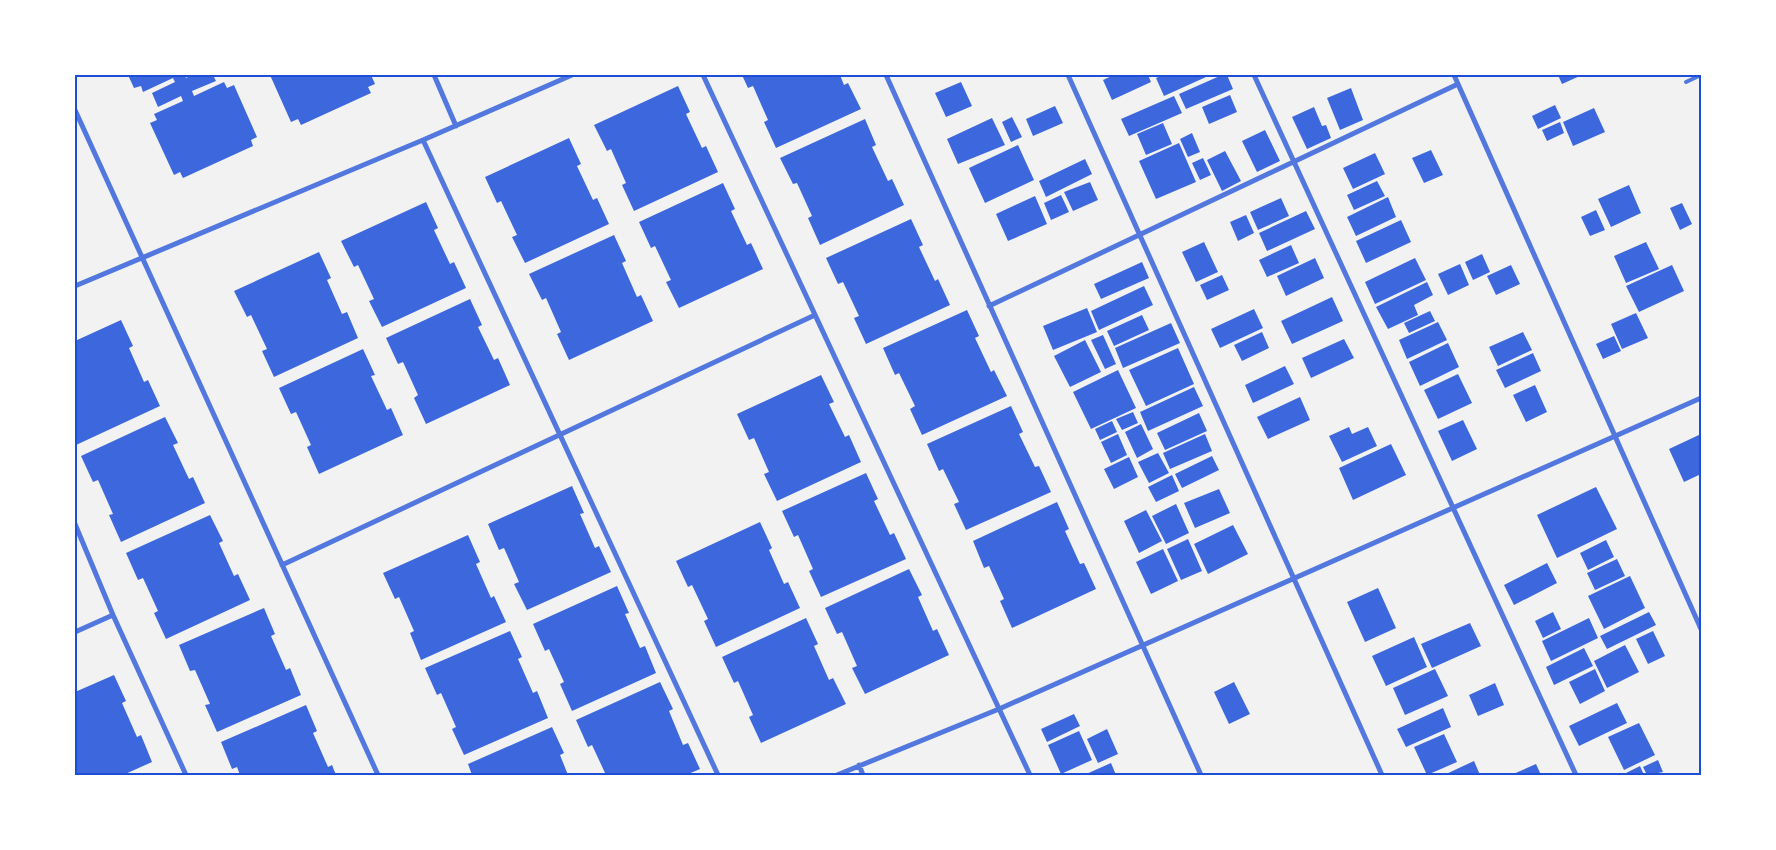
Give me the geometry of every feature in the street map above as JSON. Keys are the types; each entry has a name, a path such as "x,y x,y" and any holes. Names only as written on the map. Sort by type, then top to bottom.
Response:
{"street":[{"path":"434,75 456,126"},
{"path":"75,286 456,126 572,75"},
{"path":"703,75 1030,775"},
{"path":"886,75 1201,775"},
{"path":"1068,75 1382,775"},
{"path":"1254,75 1576,775"},
{"path":"1454,75 1701,629"},
{"path":"989,306 1458,84"},
{"path":"75,110 378,775"},
{"path":"423,140 718,775"},
{"path":"282,565 815,315"},
{"path":"838,775 1142,646 1701,398"},
{"path":"75,524 113,615 186,775"},
{"path":"75,632 113,615"},
{"path":"859,766 863,775"}],"lane":[{"path":"1686,82 1701,75"}],"building":[{"path":"128,75 185,75 186,78 191,75 213,75 216,81 192,91 194,96 224,82 227,88 234,85 257,137 251,140 253,146 183,178 180,172 174,175 150,123 157,120 154,114 183,101 181,96 158,107 152,93 175,82 173,78 143,92 141,86 134,88"},
{"path":"270,75 371,75 375,84 368,87 371,93 301,125 298,119 291,122"},
{"path":"742,75 840,75 844,85 848,83 861,109 776,148 764,122 768,120 753,86 748,88"},
{"path":"1114,75 1148,75 1151,82 1112,100 1103,80"},
{"path":"1163,75 1204,75 1206,77 1164,96 1156,78"},
{"path":"1222,75 1227,75 1233,89 1186,109 1179,94"},
{"path":"1558,75 1582,75 1562,84"},
{"path":"961,82 972,106 946,117 935,93"},
{"path":"678,86 690,112 686,114 702,148 706,146 718,172 634,211 622,185 626,183 611,149 607,151 594,125"},
{"path":"1351,88 1363,120 1340,130 1327,98"},
{"path":"1230,95 1237,112 1209,124 1202,107"},
{"path":"1174,96 1182,113 1129,136 1121,119"},
{"path":"1555,105 1561,118 1538,129 1532,116"},
{"path":"1055,106 1063,123 1033,136 1026,119"},
{"path":"1314,107 1322,126 1326,125 1331,138 1307,149 1292,117"},
{"path":"1594,108 1605,132 1573,146 1563,122"},
{"path":"1012,117 1022,137 1011,142 1002,122"},
{"path":"992,118 1005,145 958,164 947,139"},
{"path":"865,119 876,145 872,147 888,181 892,179 904,205 820,245 808,218 812,216 797,183 793,184 780,158"},
{"path":"1560,122 1564,133 1547,141 1542,130"},
{"path":"1163,123 1172,144 1146,155 1137,134"},
{"path":"1265,130 1280,161 1257,172 1242,141"},
{"path":"1192,133 1200,152 1188,157 1180,139"},
{"path":"569,138 581,164 577,166 593,200 597,198 609,224 525,263 512,237 517,235 501,201 497,203 485,177"},
{"path":"1179,143 1196,182 1156,199 1139,161"},
{"path":"1018,145 1034,180 985,203 969,168"},
{"path":"1431,150 1443,175 1424,183 1412,158"},
{"path":"1225,151 1241,181 1222,191 1207,160"},
{"path":"1375,153 1385,174 1353,189 1343,168"},
{"path":"1203,158 1211,175 1200,180 1192,163"},
{"path":"1085,159 1092,174 1046,197 1039,181"},
{"path":"1377,181 1385,196 1354,210 1347,195"},
{"path":"1090,182 1098,200 1073,211 1064,192"},
{"path":"723,183 735,209 731,211 747,245 751,243 763,269 679,308 666,282 671,280 655,246 651,248 639,222"},
{"path":"1629,185 1641,213 1611,227 1598,199"},
{"path":"1061,195 1069,212 1051,220 1044,203"},
{"path":"1035,196 1047,224 1008,241 996,214"},
{"path":"1388,197 1396,217 1356,236 1347,217"},
{"path":"1281,198 1289,216 1258,230 1250,212"},
{"path":"426,202 438,228 434,230 450,264 454,262 466,288 382,327 369,301 374,299 358,265 354,267 341,241"},
{"path":"1682,203 1692,224 1680,230 1670,208"},
{"path":"1596,210 1605,230 1590,236 1581,217"},
{"path":"1306,211 1315,229 1267,251 1259,233"},
{"path":"1246,215 1254,233 1238,241 1230,222"},
{"path":"911,219 923,245 919,247 935,281 938,279 950,305 866,344 854,318 859,316 843,282 838,284 826,258"},
{"path":"1401,220 1411,242 1366,263 1356,241"},
{"path":"614,235 626,261 622,263 637,297 641,295 653,321 569,360 557,334 561,332 546,298 542,300 529,274"},
{"path":"1204,242 1218,272 1196,282 1182,252"},
{"path":"1646,242 1659,269 1626,283 1614,256"},
{"path":"1291,245 1299,263 1267,277 1259,260"},
{"path":"319,252 331,278 327,280 342,314 347,312 358,338 274,377 262,351 267,349 251,315 247,317 234,291"},
{"path":"1482,254 1490,272 1473,280 1465,262"},
{"path":"1315,258 1324,278 1286,296 1277,276"},
{"path":"1415,258 1426,280 1375,304 1365,282"},
{"path":"1142,262 1149,278 1101,299 1094,284"},
{"path":"1460,264 1469,285 1448,295 1438,274"},
{"path":"1511,265 1520,284 1496,295 1487,276"},
{"path":"1672,265 1684,291 1639,312 1626,286"},
{"path":"1222,275 1229,290 1207,300 1200,285"},
{"path":"1427,282 1433,295 1414,305 1418,315 1388,329 1376,307"},
{"path":"1144,286 1153,305 1099,330 1091,311"},
{"path":"1332,297 1343,321 1292,344 1281,321"},
{"path":"470,299 482,325 478,327 494,360 498,358 510,385 426,424 414,398 418,395 403,362 398,364 386,338"},
{"path":"1087,308 1097,332 1053,350 1043,326"},
{"path":"1254,309 1263,328 1220,348 1211,329"},
{"path":"967,310 979,336 975,338 991,372 994,370 1007,396 922,435 910,409 915,406 899,373 895,375 883,348"},
{"path":"1430,311 1435,321 1409,333 1404,323"},
{"path":"1636,313 1648,338 1622,349 1611,324"},
{"path":"1142,315 1149,330 1114,346 1107,331"},
{"path":"121,320 133,346 129,348 144,382 148,380 160,406 76,445 75,341"},
{"path":"1438,322 1447,340 1407,359 1399,340"},
{"path":"1171,323 1180,343 1123,368 1115,348"},
{"path":"1262,332 1269,348 1242,361 1234,345"},
{"path":"1523,332 1532,350 1498,366 1489,347"},
{"path":"1103,335 1116,364 1105,369 1091,340"},
{"path":"1614,336 1621,351 1603,359 1596,344"},
{"path":"1344,339 1354,358 1311,378 1302,358"},
{"path":"1085,340 1101,372 1070,387 1054,356"},
{"path":"1448,343 1459,367 1420,386 1409,362"},
{"path":"1178,348 1194,384 1146,406 1129,370"},
{"path":"363,349 375,375 371,376 387,410 391,408 403,435 319,474 307,447 311,445 296,412 291,414 279,388"},
{"path":"1533,353 1541,371 1505,388 1496,370"},
{"path":"1285,366 1294,384 1253,403 1245,385"},
{"path":"1118,370 1136,408 1091,429 1073,392"},
{"path":"1458,374 1472,403 1438,419 1424,390"},
{"path":"821,375 834,402 829,404 845,437 849,435 861,462 777,501 764,474 769,472 754,438 749,440 737,414"},
{"path":"1535,385 1547,412 1526,422 1513,395"},
{"path":"1194,387 1203,406 1148,431 1140,412"},
{"path":"1300,397 1310,420 1268,439 1257,417"},
{"path":"1011,406 1023,432 1019,434 1035,467 1039,466 1051,492 966,530 954,504 959,502 943,469 939,471 927,444"},
{"path":"1133,412 1138,423 1122,430 1116,419"},
{"path":"1199,413 1207,431 1165,450 1157,433"},
{"path":"165,417 178,443 173,445 189,479 193,477 205,503 121,542 109,515 113,514 98,480 93,482 81,456"},
{"path":"1463,420 1477,449 1452,461 1438,431"},
{"path":"1112,421 1117,432 1100,440 1095,429"},
{"path":"1141,424 1153,449 1137,458 1125,432"},
{"path":"1349,427 1352,434 1368,427 1377,446 1342,462 1329,436"},
{"path":"1118,434 1127,455 1111,463 1101,442"},
{"path":"1205,434 1212,451 1170,469 1163,453"},
{"path":"1701,434 1701,474 1684,482 1669,449"},
{"path":"1391,444 1406,475 1353,500 1339,468"},
{"path":"1158,453 1169,473 1149,483 1138,462"},
{"path":"1212,456 1219,470 1182,488 1175,474"},
{"path":"1129,457 1138,477 1114,489 1104,469"},
{"path":"866,473 878,499 874,501 890,535 894,533 906,559 821,597 809,571 813,569 798,535 794,537 782,511"},
{"path":"1172,475 1179,491 1156,502 1148,487"},
{"path":"572,486 584,513 580,514 595,548 599,546 611,572 527,610 514,584 519,582 504,548 499,550 488,524"},
{"path":"1596,487 1617,529 1557,558 1537,515"},
{"path":"1219,489 1230,513 1195,528 1184,503"},
{"path":"1057,502 1069,529 1065,531 1080,564 1084,563 1096,589 1012,628 1000,601 1004,599 989,566 984,568 973,541"},
{"path":"1176,504 1189,533 1166,544 1152,516"},
{"path":"1146,510 1162,541 1139,553 1124,521"},
{"path":"210,515 223,541 219,543 234,576 238,574 250,600 166,639 154,613 158,611 143,578 138,580 126,553"},
{"path":"760,522 772,548 769,550 784,584 788,582 800,608 716,647 704,621 708,619 692,585 688,587 676,561"},
{"path":"1233,525 1248,554 1208,574 1194,544"},
{"path":"468,535 480,562 476,564 491,598 494,596 506,622 421,660 410,633 414,631 399,597 395,599 383,573"},
{"path":"1188,539 1202,571 1181,580 1167,549"},
{"path":"1606,540 1614,557 1588,570 1580,553"},
{"path":"1163,549 1178,581 1151,594 1136,562"},
{"path":"1617,559 1625,576 1595,590 1587,573"},
{"path":"1547,563 1557,583 1514,605 1504,585"},
{"path":"909,569 922,595 918,597 933,631 937,629 949,655 865,694 852,668 857,666 842,632 837,634 825,608"},
{"path":"1630,576 1645,608 1604,629 1588,596"},
{"path":"617,586 629,613 625,614 640,648 645,646 656,673 572,711 560,684 564,682 549,649 545,651 533,624"},
{"path":"1378,588 1396,628 1365,642 1347,602"},
{"path":"264,608 275,634 271,636 286,670 290,668 301,695 217,732 205,705 210,704 195,670 190,671 179,645"},
{"path":"1553,612 1561,629 1543,638 1535,621"},
{"path":"1649,612 1656,625 1607,649 1600,636"},
{"path":"806,618 818,644 814,646 829,680 833,678 846,704 761,743 749,717 753,715 738,681 734,683 722,657"},
{"path":"1589,618 1598,638 1551,661 1542,641"},
{"path":"1470,623 1481,646 1432,668 1421,644"},
{"path":"510,631 522,657 518,659 533,693 537,691 548,718 464,755 452,729 456,727 441,693 437,695 425,668"},
{"path":"1653,631 1665,656 1648,664 1636,639"},
{"path":"1414,637 1427,667 1386,686 1372,656"},
{"path":"1625,645 1639,672 1607,688 1594,661"},
{"path":"1584,648 1593,666 1554,685 1546,667"},
{"path":"1435,669 1448,696 1405,715 1393,688"},
{"path":"1595,669 1605,691 1580,704 1569,682"},
{"path":"114,675 126,701 122,703 137,737 141,735 152,762 123,775 75,775 75,692"},
{"path":"660,682 673,709 669,711 683,745 688,743 700,769 686,775 606,775 592,745 588,747 576,720"},
{"path":"1234,682 1250,714 1229,724 1214,692"},
{"path":"1495,683 1504,705 1478,716 1469,695"},
{"path":"1617,703 1627,723 1579,746 1569,726"},
{"path":"306,705 317,731 313,733 328,767 332,765 336,775 240,775 237,767 232,769 221,742"},
{"path":"1443,708 1451,727 1406,747 1397,729"},
{"path":"1074,714 1080,726 1047,742 1041,729"},
{"path":"1639,723 1655,755 1624,770 1608,737"},
{"path":"552,727 564,753 560,755 568,775 472,775 468,764"},
{"path":"1107,729 1118,754 1098,763 1087,739"},
{"path":"1079,731 1092,760 1061,774 1048,745"},
{"path":"1444,734 1457,762 1427,775 1414,747"},
{"path":"1658,760 1663,772 1647,775 1643,767"},
{"path":"1474,761 1480,775 1444,775"},
{"path":"1111,763 1116,775 1084,775"},
{"path":"1536,764 1541,775 1511,775"},
{"path":"1640,766 1644,775 1622,775"}]}
